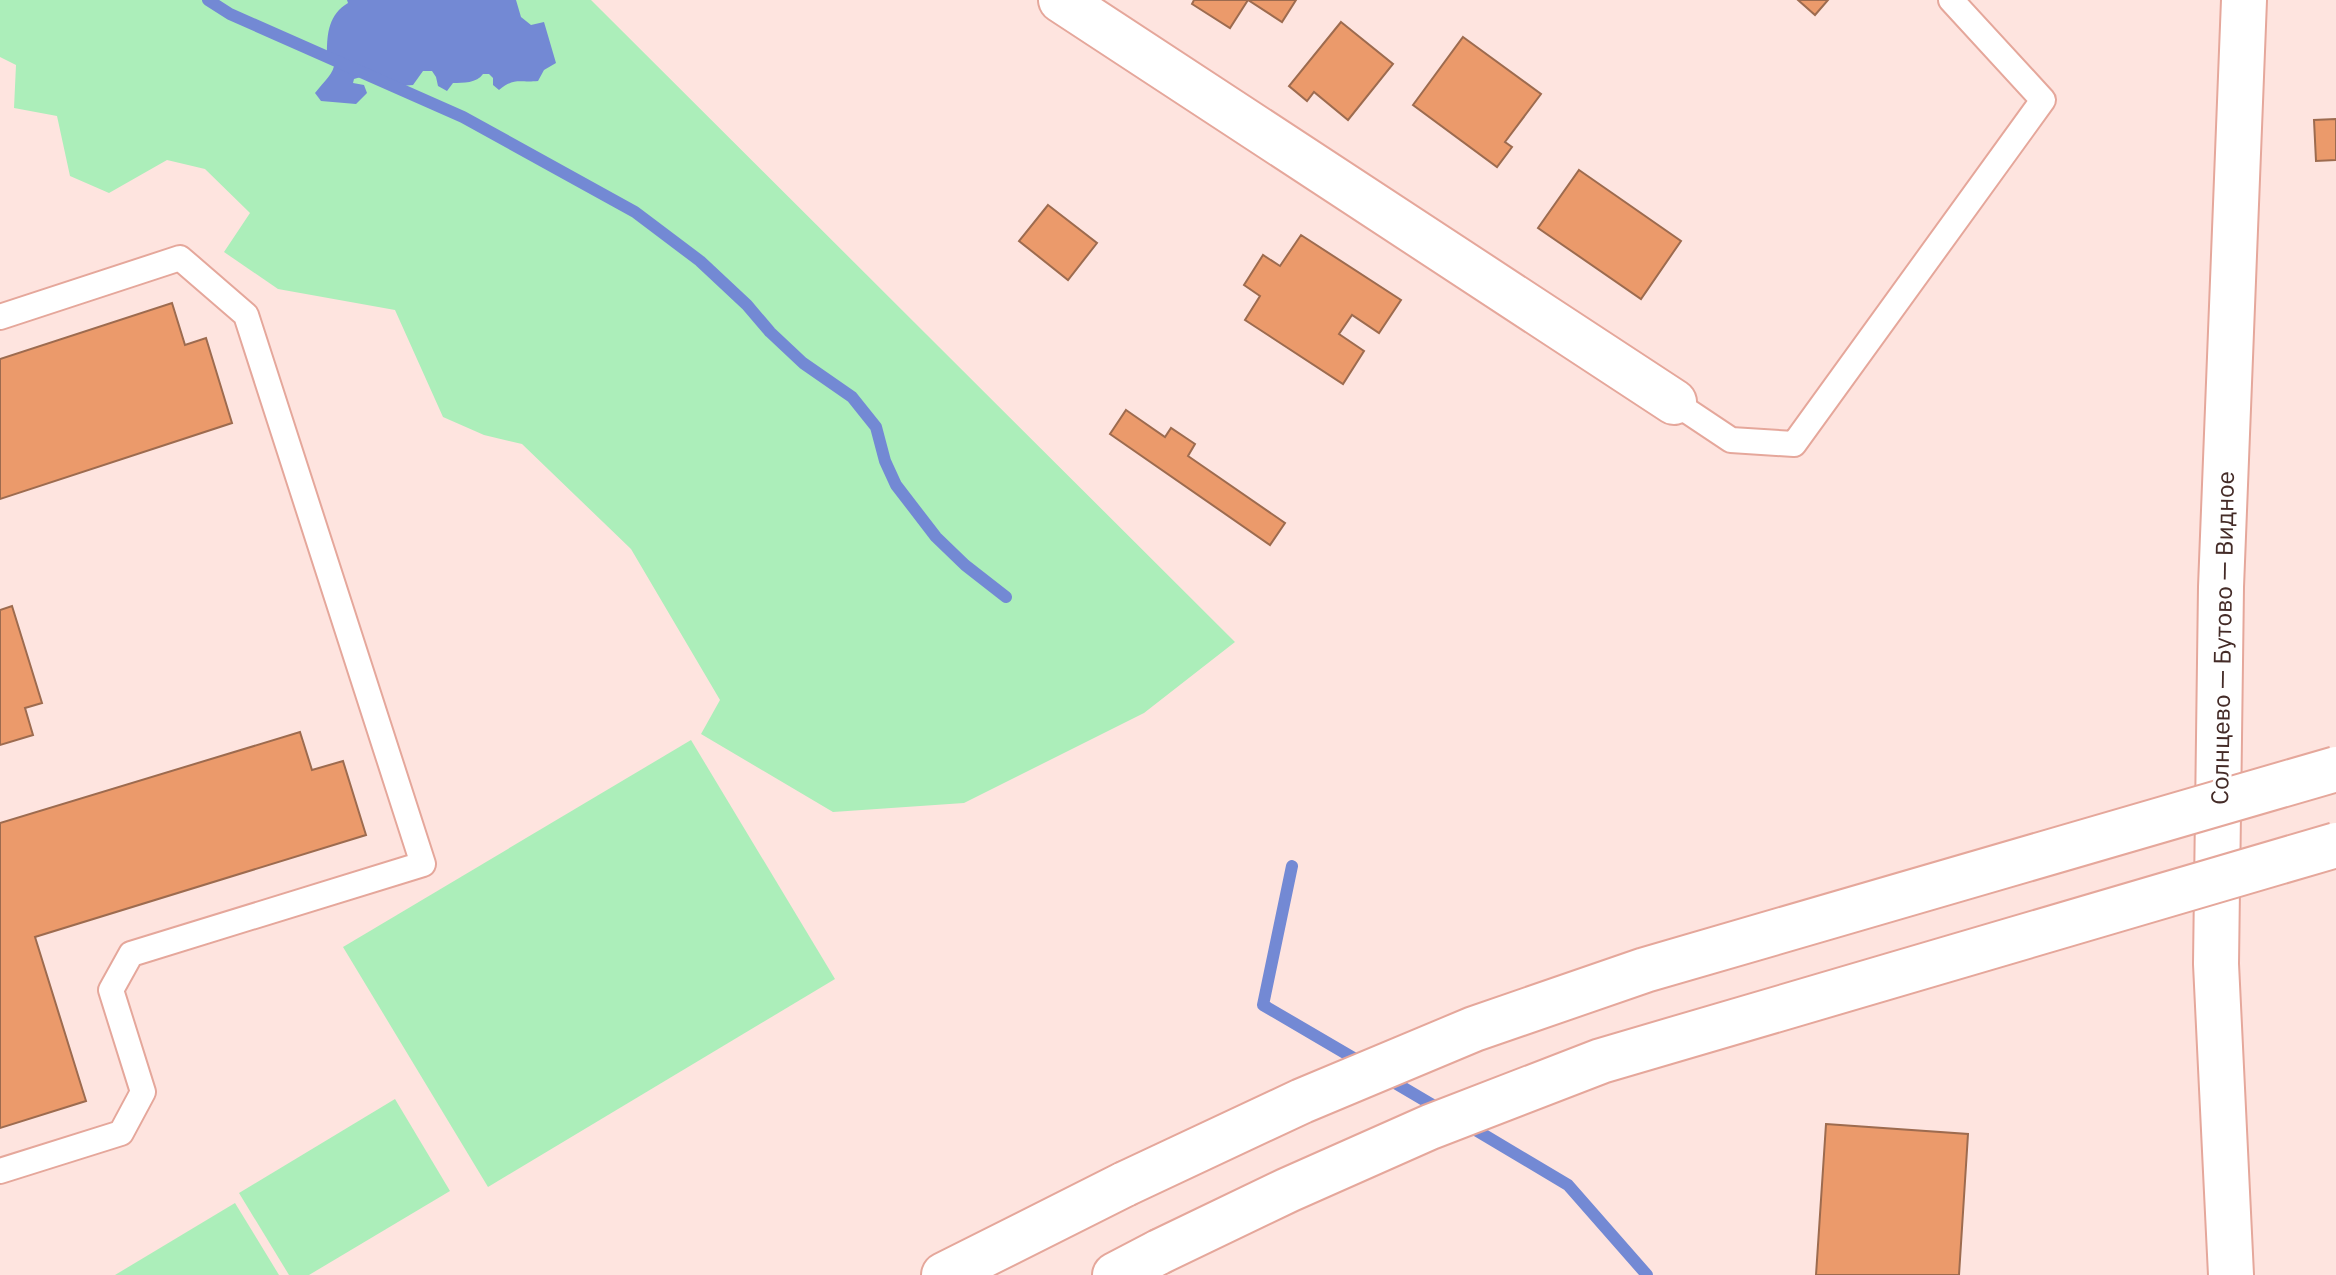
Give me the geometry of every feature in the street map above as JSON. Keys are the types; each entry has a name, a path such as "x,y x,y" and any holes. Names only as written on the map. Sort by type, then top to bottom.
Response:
{"main road":[{"path":"1061,0 1674,402"},
{"name":"Солнцево — Бутово — Видное","path":"2231,1275 2216,964 2221,587 2244,0"},
{"path":"944,1275 1125,1184 1302,1101 1474,1029 1645,970 2336,769"},
{"path":"1115,1275 1288,1190 1430,1127 1601,1061 2336,845"}],"lane":[{"path":"1674,402 1731,440 1794,444 2043,100 1951,0"},
{"path":"0,317 180,258 246,315 423,864 131,954 111,990 143,1092 121,1133 0,1171"}],"green space":[{"path":"0,0 591,0 1235,642 1144,713 964,803 833,812 701,734 720,700 631,549 522,444 484,435 443,417 395,310 278,289 224,252 250,213 205,169 167,160 109,193 70,176 57,116 14,108 16,65 0,57"},
{"path":"691,740 835,979 488,1187 343,947"},
{"path":"395,1099 450,1191 309,1275 289,1275 239,1193"},
{"path":"235,1203 279,1275 115,1275"}],"water":[{"path":"347,0 516,0 521,17 531,25 544,22 556,63 544,70 538,81 513,82 499,90 493,85 489,74 470,82 453,83 447,91 438,86 432,71 423,71 413,85 400,86 395,90 375,77 364,76 354,79 353,83 364,85 367,93 356,104 321,101 315,93 329,76 335,61 334,56 327,53 329,31 333,18 348,3"}],"building":[{"path":"1194,0 1248,0 1230,28 1192,4"},
{"path":"1248,0 1296,0 1282,22"},
{"path":"1798,0 1828,0 1815,15"},
{"path":"1341,22 1393,64 1348,120 1314,92 1307,101 1289,86"},
{"path":"1463,37 1541,94 1505,142 1512,147 1497,167 1413,105"},
{"path":"2336,119 2336,160 2316,161 2314,120"},
{"path":"1579,170 1681,241 1641,299 1538,228"},
{"path":"1048,205 1097,243 1068,280 1019,241"},
{"path":"1301,235 1401,300 1379,333 1352,315 1339,334 1364,351 1343,384 1245,320 1260,296 1244,285 1263,255 1280,266"},
{"path":"172,303 185,345 206,338 232,423 0,499 0,359"},
{"path":"1126,410 1165,437 1171,428 1195,444 1188,456 1285,523 1270,545 1110,434"},
{"path":"12,606 42,703 25,708 33,735 0,745 0,610"},
{"path":"300,732 312,770 343,761 366,835 35,937 86,1101 0,1128 0,823"},
{"path":"1826,1124 1968,1134 1959,1275 1816,1275"}],"waterway":[{"path":"208,0 230,14 463,117 635,212 700,261 803,363 852,397 876,427 885,461 896,485 936,537 1006,597"},
{"path":"1292,866 1263,1005 1362,1063"},
{"path":"1385,1077 1441,1110"},
{"path":"1464,1123 1568,1185 1647,1275"}]}
